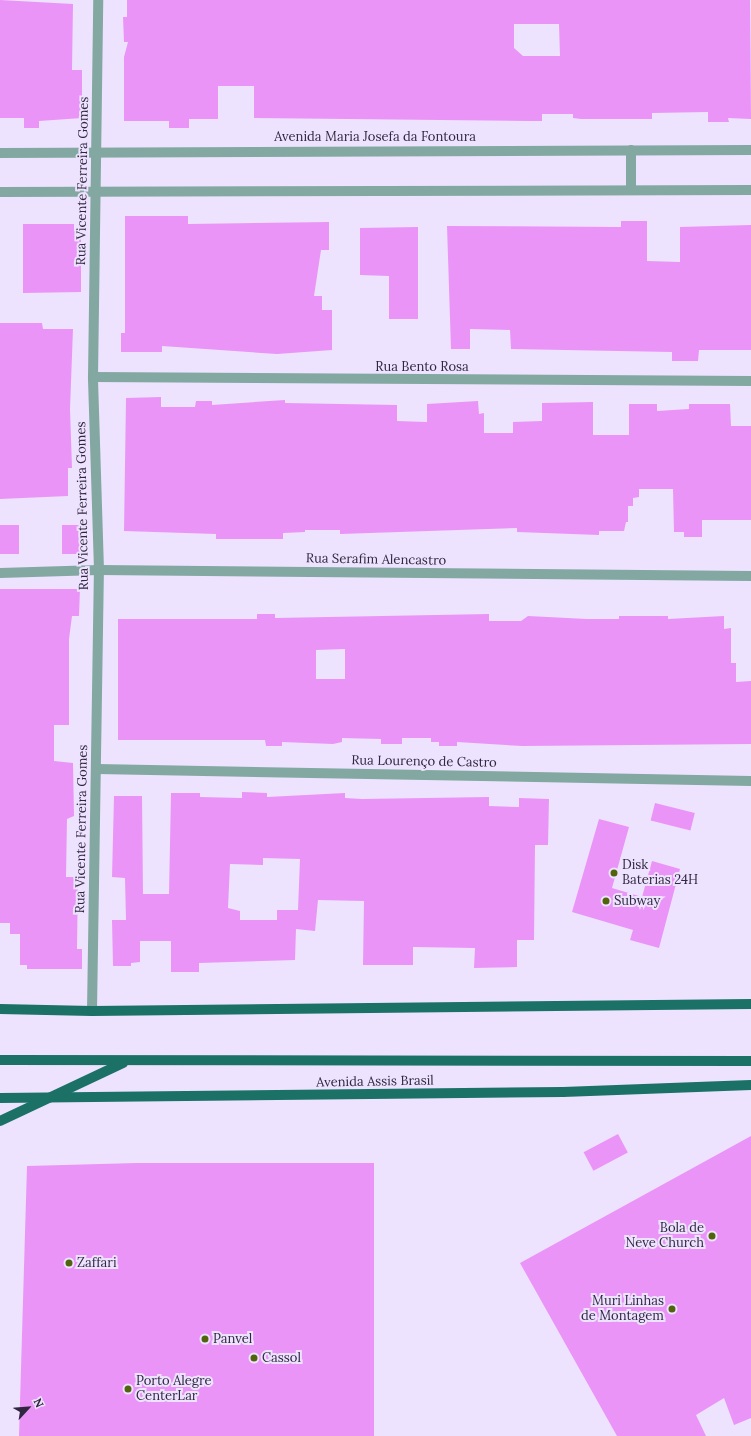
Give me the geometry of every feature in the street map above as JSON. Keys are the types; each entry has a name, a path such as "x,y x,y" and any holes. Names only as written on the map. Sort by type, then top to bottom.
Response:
{"main road":[{"path":"0,1008 92,1011 751,1004"},
{"name":"Avenida Assis Brasil","path":"0,1060 751,1061"},
{"path":"0,1121 51,1098 125,1061"},
{"name":"Avenida Assis Brasil","path":"0,1098 563,1092 751,1085"}],"street":[{"name":"Rua Vicente Ferreira Gomes","path":"92,1011 99,570 93,377 98,0"},
{"path":"631,150 631,190"},
{"name":"Avenida Maria Josefa da Fontoura","path":"0,153 751,150"},
{"path":"0,192 751,190"},
{"name":"Rua Bento Rosa","path":"93,377 751,381"},
{"name":"Rua Serafim Alencastro","path":"0,573 99,570 751,576"},
{"name":"Rua Lourenço de Castro","path":"97,769 751,781"}],"building":[{"path":"0,0 73,4 72,70 82,70 82,118 39,121 39,128 24,128 24,118 0,118"},
{"path":"127,0 750,0 751,119 728,118 729,122 708,122 708,112 652,113 652,119 581,119 573,118 573,114 542,114 542,121 254,118 254,86 218,86 218,119 189,119 189,128 169,128 169,121 124,121 124,57 128,42 124,42 123,17 127,17","holes":["514,24 559,24 560,56 523,56 514,48"]},
{"path":"125,216 188,216 188,224 329,222 329,250 321,250 314,296 322,296 322,310 332,310 332,350 277,354 162,346 162,352 121,352 121,333 125,333"},
{"path":"621,221 647,221 647,261 680,262 680,227 751,225 751,350 699,350 698,361 672,361 672,352 511,349 510,330 470,329 470,349 451,349 447,226 621,227"},
{"path":"23,224 74,224 74,231 81,231 81,292 23,293"},
{"path":"418,227 418,319 389,319 389,276 360,275 360,228"},
{"path":"0,323 42,323 43,329 73,329 70,409 72,468 68,468 68,496 0,499"},
{"path":"161,397 161,407 195,407 196,401 212,401 212,405 285,400 285,403 397,405 397,421 427,422 427,404 478,401 479,414 484,413 484,433 513,433 513,422 542,421 542,403 593,402 593,435 629,435 629,404 657,404 657,411 689,409 689,404 730,404 731,426 751,426 751,520 702,520 702,537 684,537 684,532 674,532 673,489 639,489 639,497 633,498 633,506 628,506 628,522 626,522 624,531 599,531 599,535 517,532 517,528 340,534 340,530 305,530 305,532 283,533 283,539 216,539 216,534 124,531 126,398"},
{"path":"0,525 19,525 19,554 0,554"},
{"path":"62,525 80,525 80,554 62,554"},
{"path":"0,589 80,589 79,616 72,616 69,639 69,725 54,725 54,761 73,763 74,816 67,819 66,877 78,877 77,949 82,949 82,969 27,969 27,965 20,965 20,934 10,934 10,923 0,923"},
{"path":"257,614 275,614 275,618 489,614 489,621 521,621 528,616 619,619 619,616 668,616 668,619 724,616 724,629 731,628 731,663 736,663 736,682 751,681 751,744 522,746 457,742 457,746 439,746 439,742 431,742 431,738 402,738 402,744 381,744 381,739 342,738 342,742 333,744 282,742 282,746 266,746 265,740 118,740 118,619 257,619","holes":["345,649 345,679 316,679 316,650"]},
{"path":"242,792 267,793 267,797 345,793 345,798 362,799 489,797 489,806 519,807 519,798 549,799 548,845 535,845 534,940 517,940 517,967 474,968 475,948 413,947 413,965 363,965 364,901 318,900 315,931 296,929 295,960 199,963 199,972 171,972 171,941 140,941 140,962 131,963 131,966 113,966 112,920 126,920 125,878 112,877 114,796 142,796 143,894 169,894 171,793 200,793 200,797 242,798","holes":["263,858 300,859 298,910 277,910 277,920 240,920 240,911 228,908 230,864 263,865"]},
{"path":"655,803 695,813 690,830 651,820"},
{"path":"599,819 629,827 612,888 642,897 652,861 680,869 659,948 630,940 633,930 572,912"},
{"path":"618,1134 628,1153 593,1171 584,1152"},
{"path":"751,1136 751,1418 734,1425 724,1398 696,1415 706,1436 617,1436 520,1263"},
{"path":"137,1163 374,1163 374,1436 19,1436 27,1166"}],"place":[{"name":"Disk Baterias 24H","path":"614,873"},
{"name":"Subway","path":"606,901"},
{"name":"Bola de Neve Church","path":"712,1236"},
{"name":"Zaffari","path":"69,1263"},
{"name":"Muri Linhas de Montagem","path":"672,1309"},
{"name":"Panvel","path":"205,1339"},
{"name":"Cassol","path":"254,1358"},
{"name":"Porto Alegre CenterLar","path":"128,1389"}]}
